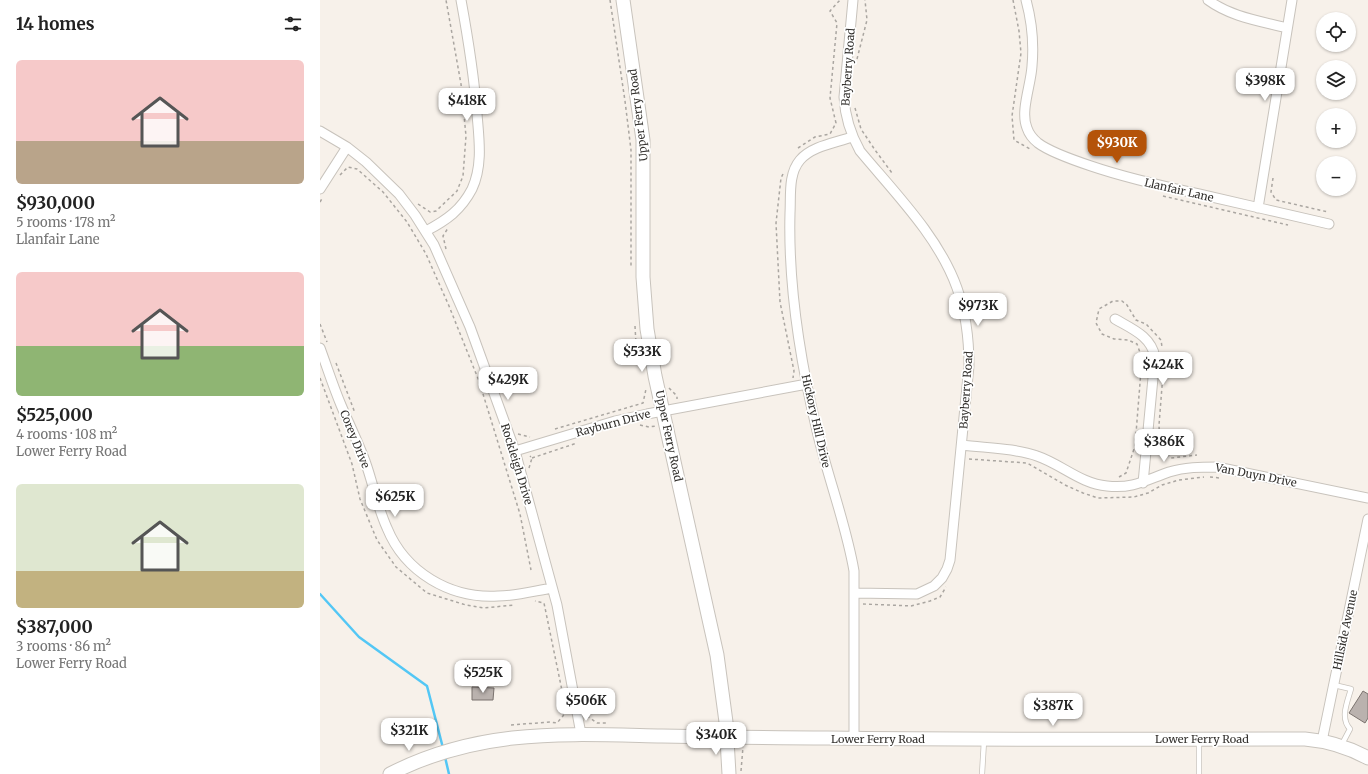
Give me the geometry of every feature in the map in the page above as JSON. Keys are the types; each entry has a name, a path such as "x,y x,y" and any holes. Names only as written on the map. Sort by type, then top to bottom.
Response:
{"street":[{"path":"426,231 445,221 456,212 465,200 474,181 479,162 480,148 476,94 461,0"},
{"name":"Upper Ferry Road","path":"623,0 643,140 643,277 645,308 654,369 723,688 728,738 729,774"},
{"name":"Bayberry Road","path":"853,0 844,97 844,109 847,125 860,151 925,229 938,248 957,287 966,322 969,344 969,366 962,445 950,560 947,569 942,578 930,588 917,594 855,593"},
{"name":"Llanfair Lane","path":"1026,0 1032,27 1033,47 1032,67 1024,111 1027,129 1038,143 1046,148 1080,162 1133,179 1329,224"},
{"path":"1208,0 1241,17 1287,28"},
{"path":"1258,208 1292,0"},
{"name":"Rockleigh Drive","path":"320,131 347,147 384,179 403,200 426,231 434,245 470,327 515,451 557,605 581,734"},
{"name":"Hickory Hill Drive","path":"852,137 807,154 795,168 792,176 790,260 796,321 807,384 826,468 850,548 854,571 854,738"},
{"path":"320,190 347,147"},
{"path":"1115,319 1145,337 1154,350 1155,357 1143,483"},
{"name":"Corey Drive","path":"324,346 340,404 365,461 386,527 393,541 414,567 440,585 468,594 499,596 552,588"},
{"name":"Rayburn Drive","path":"515,451 616,421 663,410 807,384"},
{"name":"Van Duyn Drive","path":"962,445 1023,452 1037,456 1081,479 1105,486 1119,487 1143,483 1169,472 1200,466 1217,467 1368,498"},
{"name":"Hillside Avenue","path":"1322,741 1368,519"},
{"name":"Lower Ferry Road","path":"390,774 444,752 474,744 506,738 538,735 581,734 728,738 984,740 1305,739 1322,741 1341,746 1368,758"}],"lane":[{"path":"1334,685 1351,689 1345,711 1345,724 1350,729 1341,746"},
{"path":"1199,739 1199,774"},
{"path":"982,774 984,740"}],"path":[{"path":"430,212 436,211 457,191 463,176 466,136 461,84 446,0"},
{"path":"610,0 631,150 631,268"},
{"path":"795,152 800,146 815,137 830,134 836,123 830,98 837,23 830,12 840,0"},
{"path":"857,60 867,20 865,0"},
{"path":"1013,0 1020,32 1021,53 1012,116 1014,140 1032,150"},
{"path":"854,104 861,129 895,178"},
{"path":"348,167 357,169 383,192 407,222 426,254 479,381 520,514 531,570"},
{"path":"784,172 781,178 777,231 780,302 794,371 793,387"},
{"path":"1273,176 1271,192 1276,200 1328,212"},
{"path":"1161,195 1292,226"},
{"path":"448,254 443,236 450,227"},
{"path":"1115,479 1126,473 1135,446 1142,358 1137,344 1128,340 1114,339 1102,334 1096,323 1099,309 1113,301 1122,302 1127,305 1136,320 1146,324 1161,340 1162,348"},
{"path":"635,321 636,344 643,374"},
{"path":"320,324 324,346"},
{"path":"1163,356 1164,364 1159,425 1160,447 1171,458 1197,455"},
{"path":"334,359 356,415"},
{"path":"320,378 352,464 360,499 376,540 396,567 427,593 466,605 484,608 516,604"},
{"path":"551,430 643,402 646,389"},
{"path":"637,425 649,426 666,424"},
{"path":"515,429 518,434 530,437"},
{"path":"522,435 525,448 532,458"},
{"path":"532,458 581,441"},
{"path":"529,467 532,458"},
{"path":"968,465 969,458 1027,463 1065,485 1098,498 1134,497 1148,493 1162,485 1179,480 1208,476 1220,478"},
{"path":"863,604 911,606 940,597 949,582"},
{"path":"511,725 550,722 557,723 566,710 544,603 530,601"},
{"path":"586,715 597,723 611,723"},
{"path":"740,774 743,749 742,738"}],"building":[{"path":"472,687 494,688 493,700 472,700"},
{"path":"1363,691 1368,694 1368,718 1365,723 1349,713"}],"waterway":[{"path":"320,594 359,637 427,686 443,748"},
{"path":"445,757 449,774"}]}
